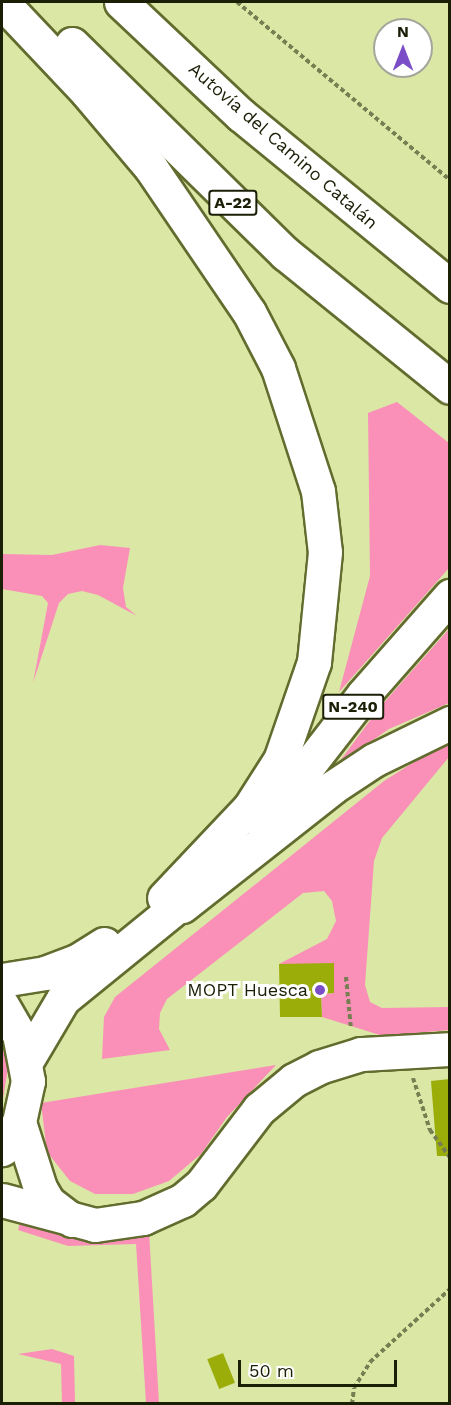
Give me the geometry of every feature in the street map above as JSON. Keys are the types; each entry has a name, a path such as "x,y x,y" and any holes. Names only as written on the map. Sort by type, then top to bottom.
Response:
{"main road":[{"path":"2,2 87,92 151,168 243,303 278,368 318,491 325,552 314,662 280,760 250,807 172,902"},
{"name":"A-22","path":"31,2 286,255 450,387"},
{"name":"Autovía del Camino Catalán","path":"121,2 241,115 450,286"},
{"name":"N-240","path":"54,986 85,978 263,824 363,695 450,596"},
{"path":"172,902 374,760 450,723"},
{"path":"2,980 54,986 27,1060 25,1102 19,1122 2,1149"},
{"path":"2,1005 19,1034 27,1060"},
{"path":"2,1200 76,1222 119,1223 143,1218 183,1200 201,1185 259,1109 278,1091 319,1066 362,1054 450,1049"},
{"path":"19,1122 40,1188 59,1212 76,1222"}],"path":[{"path":"237,2 450,180"},
{"path":"346,977 352,1036 362,1054"},
{"path":"404,1052 430,1130 450,1158"},
{"path":"352,1404 354,1388 370,1362 450,1289"}],"shaded area":[{"path":"397,402 449,443 449,568 339,692 370,576 368,413"},
{"path":"100,545 130,548 123,588 126,607 137,616 98,595 82,591 68,594 59,603 33,683 48,603 42,596 2,589 2,554 52,555"},
{"path":"449,629 449,703 389,729 337,765 380,707"},
{"path":"449,740 449,757 382,838 374,861 365,985 370,1002 382,1008 449,1007 449,1030 383,1036 322,1017 321,994 334,993 333,963 319,964 294,976 294,964 279,964 327,939 336,921 332,901 324,891 303,893 167,999 160,1013 159,1029 170,1050 102,1059 104,1017 115,997 384,781"},
{"path":"2,1042 8,1068 2,1105"},
{"path":"276,1065 227,1117 201,1154 169,1181 133,1194 95,1194 70,1181 47,1152 41,1103"},
{"path":"21,1219 149,1231 159,1403 146,1403 136,1244 68,1246 18,1230"},
{"path":"52,1349 74,1356 75,1403 62,1403 61,1364 18,1354"}],"building":[{"name":"MOPT Huesca","path":"334,963 334,993 321,994 322,1017 280,1017 279,964"},
{"path":"450,1079 450,1156 437,1156 431,1081"},
{"path":"223,1353 235,1383 219,1389 207,1359"}],"place":[{"name":"MOPT Huesca","path":"320,990"}]}
